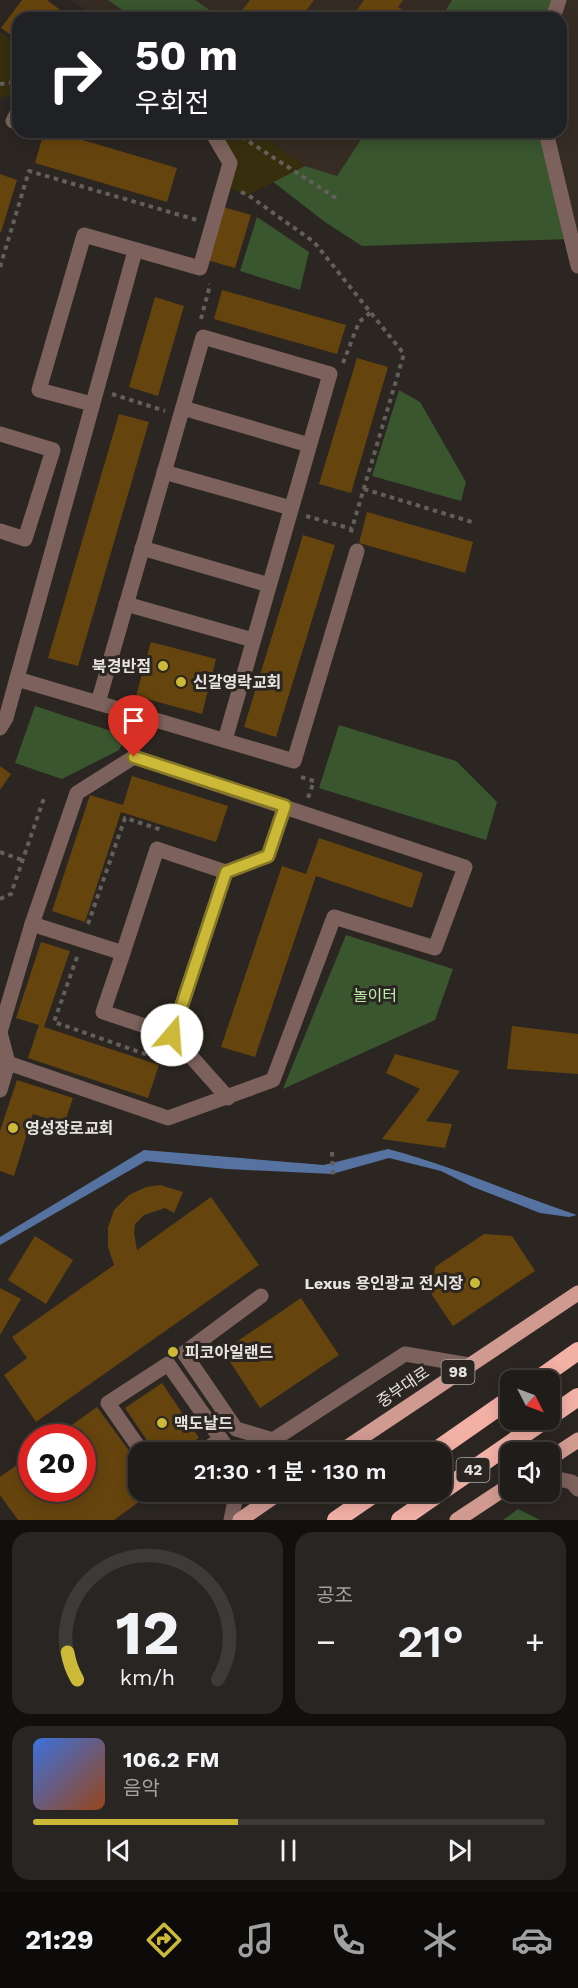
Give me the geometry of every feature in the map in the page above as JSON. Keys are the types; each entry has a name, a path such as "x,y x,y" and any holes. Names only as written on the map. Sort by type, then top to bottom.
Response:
{"highway":[{"path":"551,1370 578,1351"},
{"name":"42","path":"560,1410 578,1397"},
{"name":"42","path":"448,1442 500,1406"},
{"name":"42","path":"400,1520 531,1430"},
{"path":"336,1520 362,1502"}],"main road":[{"name":"중부대로","path":"355,1442 578,1293"},
{"path":"560,1452 578,1440"},
{"path":"457,1520 500,1492"},
{"path":"240,1520 266,1502"}],"lane":[{"path":"100,404 39,390 84,235 200,268 230,163 215,138"},
{"path":"547,138 578,266"},
{"path":"2,720 17,679 100,404 135,251"},
{"path":"98,703 203,338 330,374 309,445 295,511 269,585 225,740"},
{"path":"183,408 309,445"},
{"path":"0,434 53,450 25,539 0,531"},
{"path":"164,472 295,511"},
{"path":"17,679 294,760 353,545"},
{"path":"142,548 269,585"},
{"path":"126,604 253,640"},
{"path":"0,1090 8,1063 0,1032 32,924 77,792 134,757 465,867 435,948 334,917 273,1080 168,1118 8,1063"},
{"path":"228,1098 172,1035 104,1012 157,849 226,872 268,856 285,806"},
{"path":"172,1035 226,872"},
{"path":"32,924 123,953"},
{"path":"135,1442 108,1403 184,1353 261,1296"},
{"path":"184,1353 236,1429 273,1440 405,1354 469,1365"},
{"path":"168,1364 223,1442"},
{"path":"217,1442 221,1439"},
{"path":"560,1479 572,1482 578,1490"},
{"path":"231,1520 235,1502"}],"path":[{"path":"242,138 339,200"},
{"path":"0,267 29,171 212,224"},
{"path":"223,186 248,195 314,242 404,354 352,529 353,545"},
{"path":"200,282 210,285 200,322"},
{"path":"343,364 358,322 371,312"},
{"path":"100,404 110,394 166,411"},
{"path":"364,489 472,522"},
{"path":"295,511 352,529"},
{"path":"0,899 11,894 45,795"},
{"path":"0,852 22,860"},
{"path":"332,1152 333,1177"}],"shaded area":[{"path":"71,0 452,0 445,12 88,12"},
{"path":"559,0 578,0 578,266 547,138 567,138 567,12 555,12"},
{"path":"265,138 362,138 337,176 305,166"}],"green space":[{"path":"108,0 195,0 212,12 125,12"},
{"path":"452,0 559,0 555,12 445,12"},
{"path":"362,138 547,138 571,239 362,246 325,222 272,181 305,166 337,176"},
{"path":"257,217 309,252 300,290 240,271"},
{"path":"399,390 420,402 466,482 461,501 372,476"},
{"path":"35,706 126,736 119,750 62,779 15,763"},
{"path":"339,725 456,761 497,802 486,840 319,788"},
{"name":"놀이터","path":"346,935 453,969 435,1020 283,1089"},
{"path":"518,1509 540,1520 503,1520"}],"sand":[{"path":"0,32 12,41 12,95 0,98"},
{"path":"215,138 265,138 305,166 248,195 223,186 230,163"}],"water":[{"path":"388,1149 577,1215 569,1217 540,1213 473,1187 441,1171 389,1158 332,1174 227,1169 146,1161 0,1245 0,1237 144,1150 324,1165"}],"building":[{"path":"22,0 47,0 63,12 13,12"},
{"path":"250,0 314,0 305,12 241,12"},
{"path":"364,0 403,0 398,7 406,12 355,12"},
{"path":"12,13 12,36 1,28"},
{"path":"42,138 76,138 177,168 167,202 35,163"},
{"path":"0,174 17,180 1,232 0,232"},
{"path":"223,207 251,215 235,268 207,260"},
{"path":"222,290 346,325 337,354 214,319"},
{"path":"155,297 184,306 158,396 129,387"},
{"path":"357,358 388,367 351,493 319,484"},
{"path":"119,414 149,422 78,666 48,658"},
{"path":"367,512 473,542 465,573 359,543"},
{"path":"303,535 335,545 276,737 244,727"},
{"path":"151,642 216,659 202,714 136,696"},
{"path":"0,766 11,774 0,790"},
{"path":"132,776 228,806 216,842 121,812 85,922 52,911 90,795 123,805"},
{"path":"319,838 423,873 412,908 316,876 255,1057 221,1047 282,866 306,874"},
{"path":"41,942 70,951 44,1027 159,1065 148,1098 28,1058 39,1025 16,1018"},
{"path":"512,1026 578,1034 578,1074 507,1069"},
{"path":"395,1054 460,1071 426,1121 452,1124 445,1148 382,1139 420,1089 386,1073"},
{"path":"17,1080 73,1098 64,1124 33,1114 14,1176 0,1171 0,1131"},
{"path":"160,1185 183,1192 174,1213 165,1208 144,1215 135,1224 137,1250 211,1197 259,1265 36,1422 4,1375 27,1358 12,1337 114,1265 108,1247 108,1228 114,1210 129,1195 146,1187"},
{"name":"Lexus 용인광교 전시장","path":"484,1234 512,1236 535,1271 453,1326 432,1295 435,1267"},
{"path":"35,1236 73,1260 46,1304 8,1280"},
{"path":"0,1288 21,1299 0,1335"},
{"path":"301,1298 339,1355 260,1408 223,1351"},
{"name":"맥도날드","path":"162,1383 199,1438 193,1442 148,1442 125,1408"},
{"path":"97,1407 128,1449 128,1502 139,1502 114,1520 18,1520 0,1495 0,1477 18,1464 18,1502 96,1502 96,1424 73,1424"}],"place":[{"name":"북경반점","path":"163,666"},
{"name":"신갈영락교회","path":"181,682"},
{"name":"영성장로교회","path":"13,1128"},
{"name":"Lexus 용인광교 전시장","path":"475,1283"},
{"name":"피코아일랜드","path":"173,1352"},
{"name":"맥도날드","path":"162,1423"}],"route":[{"path":"134,757 285,806 268,856 226,872 172,1035"}]}
